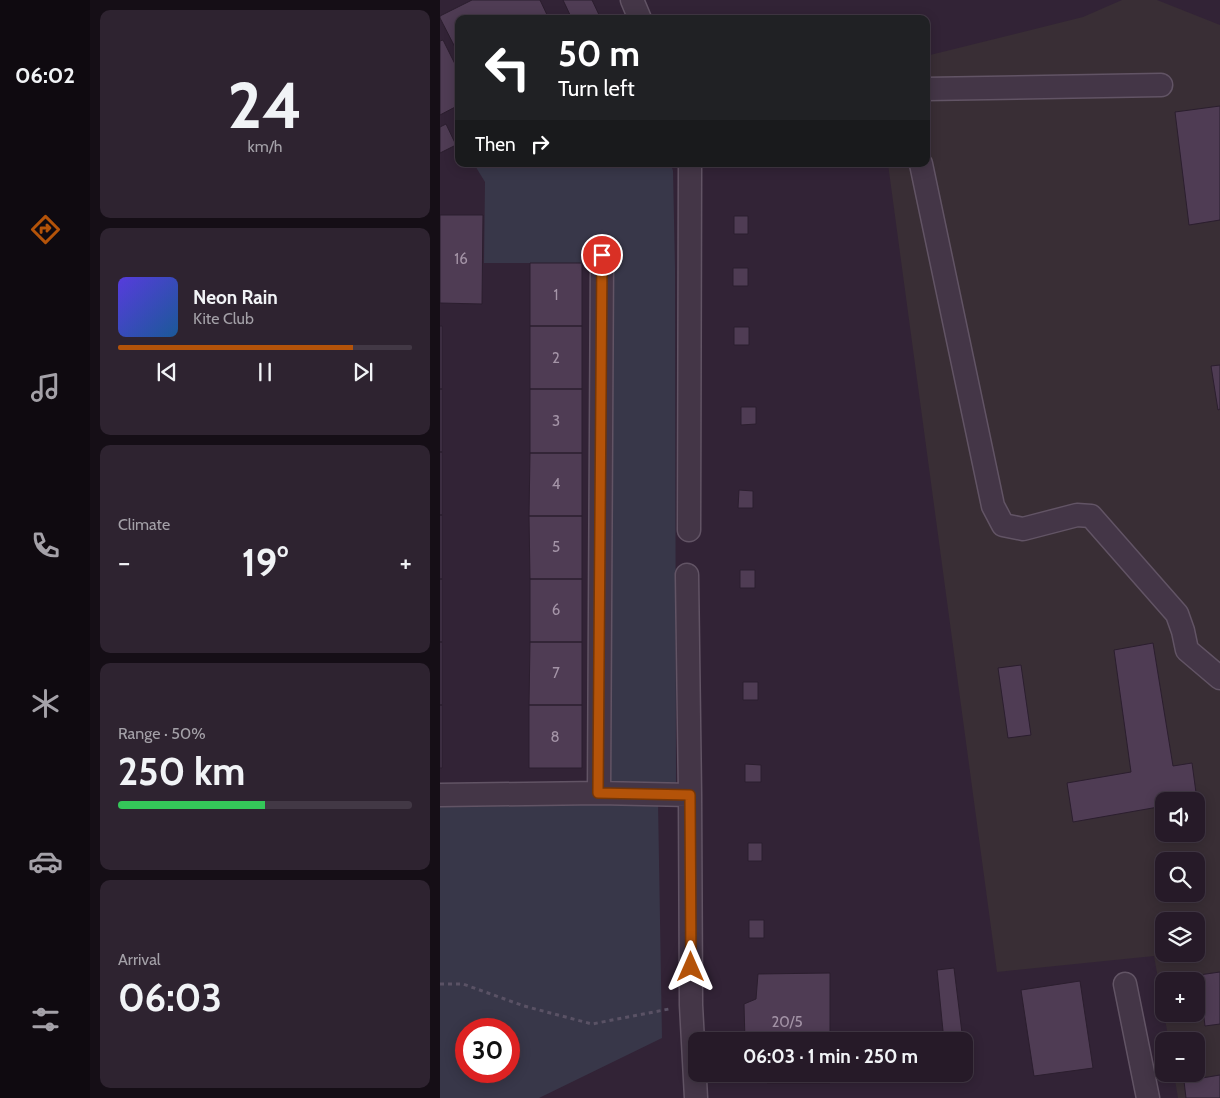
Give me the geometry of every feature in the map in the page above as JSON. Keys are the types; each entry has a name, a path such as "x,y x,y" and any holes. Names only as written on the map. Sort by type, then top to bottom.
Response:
{"street":[{"path":"632,0 638,15"},
{"path":"930,89 1161,85"},
{"path":"689,530 690,167"},
{"path":"922,167 993,506 1004,525 1023,529 1077,515 1091,516 1177,614 1187,650 1220,678"},
{"path":"598,793 602,255"},
{"path":"687,575 691,1005 696,1098"},
{"path":"440,794 598,793 690,795"},
{"path":"1126,984 1148,1098"}],"path":[{"path":"440,984 463,984 524,1006 592,1024 691,1005"}],"shaded area":[{"path":"1122,0 1157,0 1220,25 1220,1098 1178,1098 1175,1082 1205,1082 1205,1032 1167,1032 1165,1022 1205,1022 1205,972 1157,972 1155,962 1205,962 1205,912 1155,912 1155,962 1154,956 997,972 888,167 930,167 930,55 1083,17"},
{"path":"476,167 672,167 675,268 676,784 608,784 611,248 583,248 582,263 484,263 485,182"},
{"path":"658,801 662,1038 539,1098 440,1098 440,804"}],"building":[{"path":"472,0 540,0 547,15 455,15 455,47 440,16"},
{"path":"563,0 592,0 599,15 570,15"},
{"path":"443,40 455,64 455,107 440,115 440,41"},
{"path":"1220,106 1220,220 1189,225 1175,112"},
{"path":"446,124 455,146 440,153 440,127"},
{"path":"440,215 483,215 482,304 440,303"},
{"path":"734,216 748,216 748,234 734,234"},
{"path":"530,263 582,263 582,326 530,326"},
{"path":"733,268 748,268 748,286 733,286"},
{"path":"440,326 442,326 442,389 440,389"},
{"path":"530,326 582,326 582,389 530,389"},
{"path":"734,327 749,327 749,345 734,345"},
{"path":"1220,365 1220,409 1218,410 1211,366"},
{"path":"440,389 442,389 442,452 440,452"},
{"path":"530,389 582,389 582,453 530,453"},
{"path":"741,407 756,407 756,424 741,425"},
{"path":"440,452 442,452 442,515 440,515"},
{"path":"530,453 582,453 582,516 529,516"},
{"path":"739,490 753,491 753,508 738,508"},
{"path":"440,515 442,515 442,579 440,579"},
{"path":"529,516 582,516 582,579 530,579"},
{"path":"740,570 755,570 755,588 740,588"},
{"path":"440,579 442,579 442,642 440,642"},
{"path":"530,579 582,579 582,642 530,642"},
{"path":"440,642 442,642 442,705 440,705"},
{"path":"530,642 582,642 582,705 529,705"},
{"path":"1153,643 1173,766 1192,763 1196,792 1155,792 1155,808 1073,822 1067,783 1131,772 1114,650"},
{"path":"1021,665 1031,735 1008,738 998,668"},
{"path":"743,682 758,682 758,700 743,700"},
{"path":"440,705 442,705 442,768 440,768"},
{"path":"529,705 582,705 582,768 529,768"},
{"path":"745,764 761,765 761,782 745,782"},
{"path":"748,843 762,843 762,861 748,861"},
{"path":"749,920 764,920 764,938 749,938"},
{"path":"954,968 962,1032 943,1032 937,970"},
{"path":"1220,972 1220,1024 1205,1026 1205,974"},
{"path":"830,973 830,1032 745,1032 744,1004 756,999 758,974"},
{"path":"1080,981 1093,1068 1034,1076 1021,990"},
{"path":"1220,1075 1220,1098 1186,1098 1184,1082 1205,1082 1205,1078"},
{"path":"767,1082 830,1082 830,1083"}],"route":[{"path":"602,255 598,793 690,795 691,967"}]}
